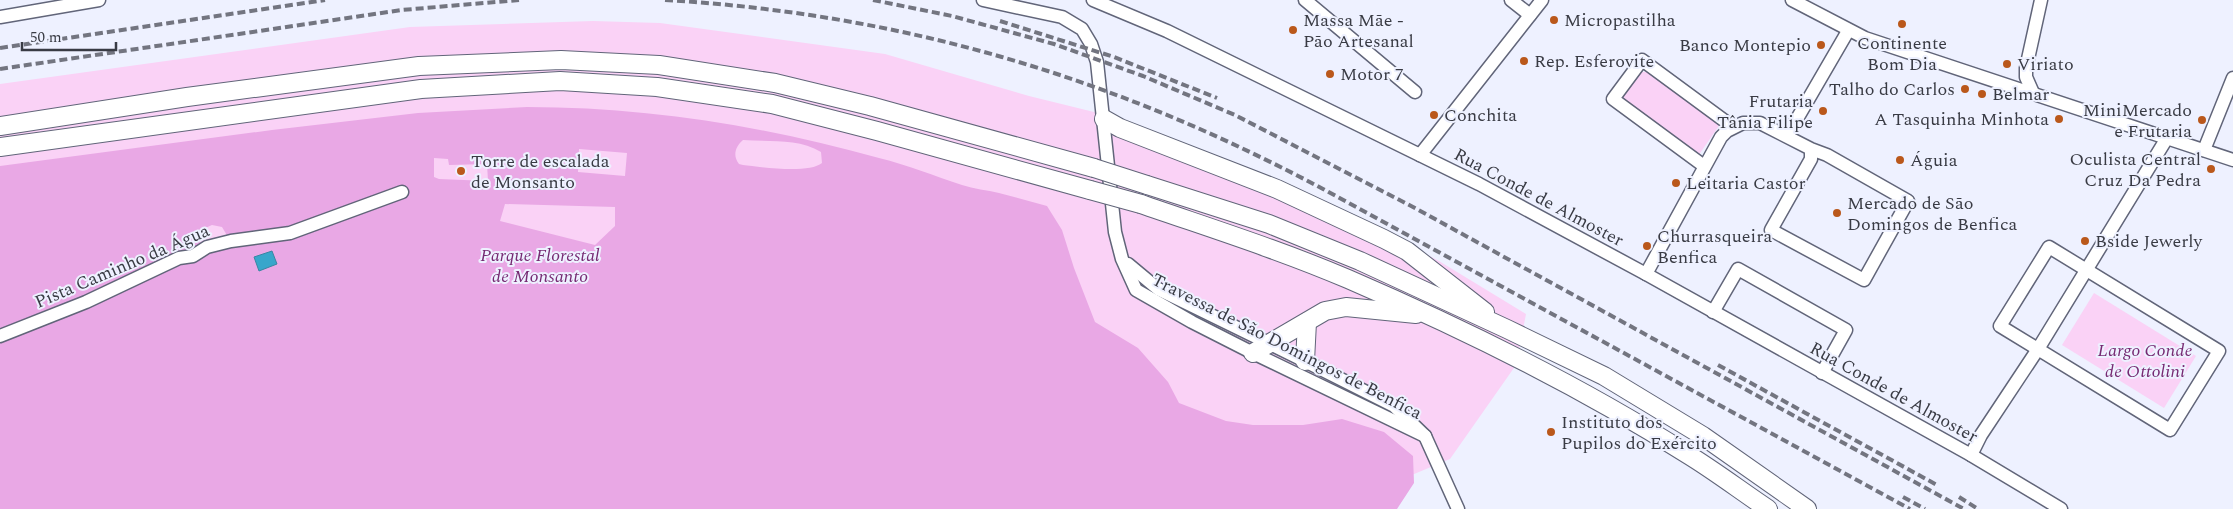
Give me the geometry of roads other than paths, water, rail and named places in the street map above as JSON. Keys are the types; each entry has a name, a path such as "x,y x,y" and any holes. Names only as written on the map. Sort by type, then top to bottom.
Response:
{"highway":[{"path":"0,126 419,66 561,60 659,65 775,84 870,106 1094,168 1278,227 1360,261 1507,329 1620,386 1702,436 1807,509"},
{"path":"0,147 421,89 560,81 657,87 772,104 886,133 1141,204 1346,278 1497,348 1591,397 1687,454 1768,509"},
{"path":"1104,119 1120,128 1277,189 1407,251 1507,329"},
{"path":"1254,353 1325,311 1346,307 1431,316"},
{"path":"1305,361 1307,322"}],"street":[{"path":"0,17 99,0"},
{"name":"Travessa de São Domingos de Benfica","path":"983,0 1051,13 1072,21 1082,29 1091,44 1098,62 1115,232 1122,259 1136,290 1192,322 1425,436"},
{"name":"Rua Conde de Almoster","path":"1093,0 1167,30 1496,193 1646,274 1971,455 2061,509"},
{"path":"1305,0 1415,92"},
{"path":"1510,0 1530,16"},
{"path":"1420,155 1542,0"},
{"path":"1792,0 1848,31 2233,160"},
{"path":"2033,93 2026,77 2026,68 2040,0"},
{"path":"1786,136 1848,31"},
{"path":"1704,166 1613,99 1642,60 1733,127"},
{"path":"2204,150 2233,78"},
{"path":"1646,274 1721,137 1733,127 1743,123 1760,123 1827,155 1908,200 1864,280 1770,230 1810,159 1811,149"},
{"path":"1971,455 2167,138"},
{"name":"Pista Caminho da Água","path":"0,336 86,302 179,258 193,256 207,247 231,241 290,233 402,192"},
{"path":"2050,247 2219,351 2170,430 2038,349 2000,326 2050,247"},
{"name":"Travessa de São Domingos de Benfica","path":"1122,259 1158,289 1394,406 1425,436 1458,509"},
{"path":"1713,312 1738,269 1846,330 1822,373"}],"water":[{"path":"272,251 277,264 259,271 254,257"}],"railway":[{"path":"0,48 325,0"},
{"path":"0,69 402,10 519,0"},
{"path":"665,0 753,8 839,20 922,36 1004,58 1085,84 1165,114 1244,149 1323,189 1910,509"},
{"path":"873,0 952,16 1054,44 1143,76 1235,115 1413,207 1964,509"},
{"path":"1000,21 1114,57 1217,98"},
{"path":"1718,365 1937,485"},
{"path":"1903,497 1925,509"},
{"path":"1959,497 1978,509"}],"place":[{"name":"Micropastilha","path":"1554,20"},
{"name":"Continente Bom Dia","path":"1902,24"},
{"name":"Massa Mãe - Pão Artesanal","path":"1293,30"},
{"name":"Banco Montepio","path":"1821,45"},
{"name":"Rep. Esferovite","path":"1524,61"},
{"name":"Viriato","path":"2007,64"},
{"name":"Motor 7","path":"1330,74"},
{"name":"Talho do Carlos","path":"1965,89"},
{"name":"Belmar","path":"1982,94"},
{"name":"Frutaria Tânia Filipe","path":"1823,111"},
{"name":"Conchita","path":"1434,115"},
{"name":"A Tasquinha Minhota","path":"2059,119"},
{"name":"MiniMercado e Frutaria","path":"2202,120"},
{"name":"Águia","path":"1900,160"},
{"name":"Oculista Central Cruz Da Pedra","path":"2211,169"},
{"name":"Torre de escalada de Monsanto","path":"461,171"},
{"name":"Leitaria Castor","path":"1676,183"},
{"name":"Mercado de São Domingos de Benfica","path":"1837,213"},
{"name":"Bside Jewerly","path":"2085,241"},
{"name":"Churrasqueira Benfica","path":"1647,246"},
{"name":"Instituto dos Pupilos do Exército","path":"1551,432"}],"park label":[{"name":"Parque Florestal de Monsanto","path":"540,265"},
{"name":"Largo Conde de Ottolini","path":"2145,360"}]}
